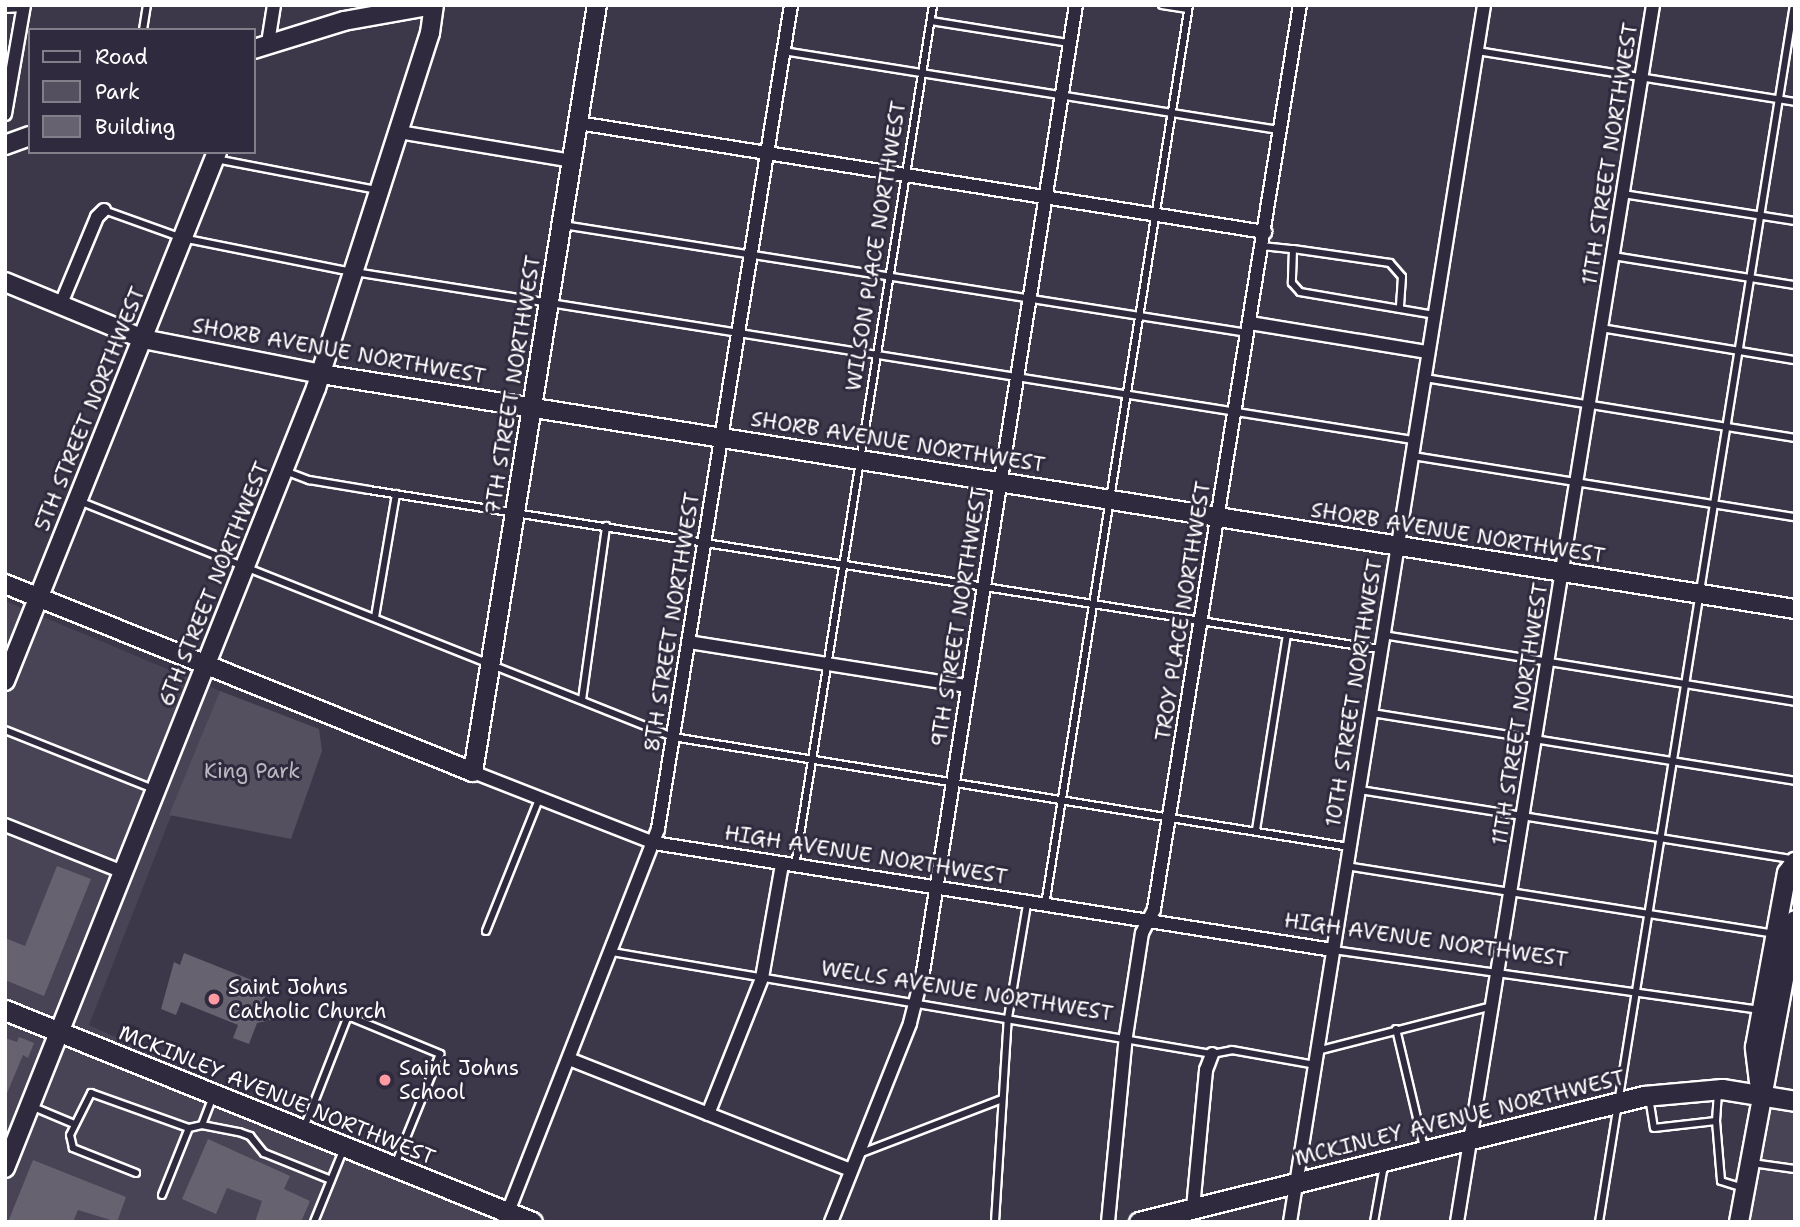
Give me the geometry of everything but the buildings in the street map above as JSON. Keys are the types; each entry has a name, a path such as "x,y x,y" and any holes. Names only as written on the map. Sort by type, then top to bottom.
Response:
{"main road":[{"name":"MCKINLEY AVENUE NORTHWEST","path":"5,1010 394,1166 506,1217 532,1222"},
{"name":"MCKINLEY AVENUE NORTHWEST","path":"1139,1222 1470,1137 1649,1095 1719,1089 1760,1092 1795,1101"}],"street":[{"path":"258,49 274,5"},
{"path":"258,49 344,21 434,5"},
{"name":"6TH STREET NORTHWEST","path":"5,1168 321,374 380,191 434,5"},
{"name":"7TH STREET NORTHWEST","path":"473,772 597,5"},
{"name":"8TH STREET NORTHWEST","path":"506,1217 654,843 723,437 791,5"},
{"name":"9TH STREET NORTHWEST","path":"831,1222 917,1003 1076,5"},
{"name":"TROY PLACE NORTHWEST","path":"1108,1222 1126,1036 1142,933 1154,909 1170,818 1300,5"},
{"name":"10TH STREET NORTHWEST","path":"1290,1222 1381,635 1484,5"},
{"name":"11TH STREET NORTHWEST","path":"1457,1222 1653,5"},
{"path":"5,114 23,7"},
{"path":"578,123 1154,215 1264,239"},
{"path":"398,132 572,161"},
{"path":"5,145 28,137"},
{"name":"5TH STREET NORTHWEST","path":"5,681 215,155"},
{"path":"60,306 97,217 104,210"},
{"name":"SHORB AVENUE NORTHWEST","path":"5,282 143,339 321,374 1795,609"},
{"path":"1249,328 1428,352"},
{"name":"HIGH AVENUE NORTHWEST","path":"5,584 654,843 1045,907 1333,950"},
{"path":"689,642 968,685"},
{"path":"5,825 123,872"},
{"path":"1760,1092 1755,1047 1787,873 1795,861"},
{"name":"WILSON PLACE NORTHWEST","path":"708,1114 762,978 788,865"},
{"path":"1739,1222 1760,1092 1789,984 1795,920"},
{"path":"1193,1208 1206,1070 1212,1054"},
{"path":"569,1059 851,1170"}],"lane":[{"path":"143,28 147,5"},
{"name":"WILSON PLACE NORTHWEST","path":"788,865 813,760 933,5"},
{"path":"1045,907 1188,7 1162,5"},
{"path":"1599,1222 1616,1102 1794,5"},
{"path":"5,9 23,7"},
{"path":"931,21 1069,43"},
{"path":"783,51 1281,130"},
{"path":"1477,51 1795,102"},
{"path":"215,155 380,191"},
{"path":"1623,194 1795,222"},
{"path":"104,210 182,239 354,272 1413,440"},
{"path":"562,224 1138,316 1249,328"},
{"path":"1264,239 1293,249 1390,263 1402,277 1400,309"},
{"path":"1293,249 1292,284 1300,292 1434,315"},
{"path":"1613,256 1795,285"},
{"path":"1601,328 1795,360"},
{"path":"1423,378 1795,438"},
{"path":"1411,456 1795,517"},
{"path":"284,470 309,480 1379,649"},
{"path":"375,617 396,494"},
{"path":"78,500 673,737 1349,847"},
{"path":"582,700 606,526"},
{"path":"1256,830 1287,635"},
{"path":"1381,635 1795,702"},
{"path":"1370,712 1795,780"},
{"path":"5,730 156,790"},
{"path":"1358,790 1795,861"},
{"path":"486,931 539,799"},
{"path":"1346,866 1776,935"},
{"path":"995,1222 1008,1018 1027,904"},
{"name":"HIGH AVENUE NORTHWEST","path":"1333,950 1761,1010"},
{"name":"WELLS AVENUE NORTHWEST","path":"612,952 1126,1036 1212,1054 1232,1050 1315,1065"},
{"path":"1317,1051 1492,1006"},
{"path":"303,1129 348,1016 440,1054 394,1166"},
{"path":"1396,1029 1424,1149"},
{"path":"1719,1089 1716,1121 1721,1181 1745,1188"},
{"path":"136,1173 73,1148 70,1135 88,1097 98,1093 190,1128 202,1125 250,1136 264,1153 331,1180"},
{"path":"202,1125 214,1094"},
{"path":"1649,1095 1654,1128 1716,1121"},
{"path":"858,1154 1002,1099"},
{"path":"30,1106 74,1124"},
{"path":"162,1195 190,1128"},
{"path":"314,1222 345,1146"},
{"path":"1374,1222 1385,1159"},
{"path":"1749,1162 1795,1169"}],"shaded area":[{"path":"5,601 220,691 89,1025 525,1222 5,1222"},
{"path":"1769,1103 1795,1112 1795,1222 1748,1222"}],"green space":[{"name":"King Park","path":"220,691 319,729 322,751 291,839 169,815"}],"place":[{"name":"Saint Johns Catholic Church","path":"214,999"},
{"name":"Saint Johns School","path":"385,1080"}]}
